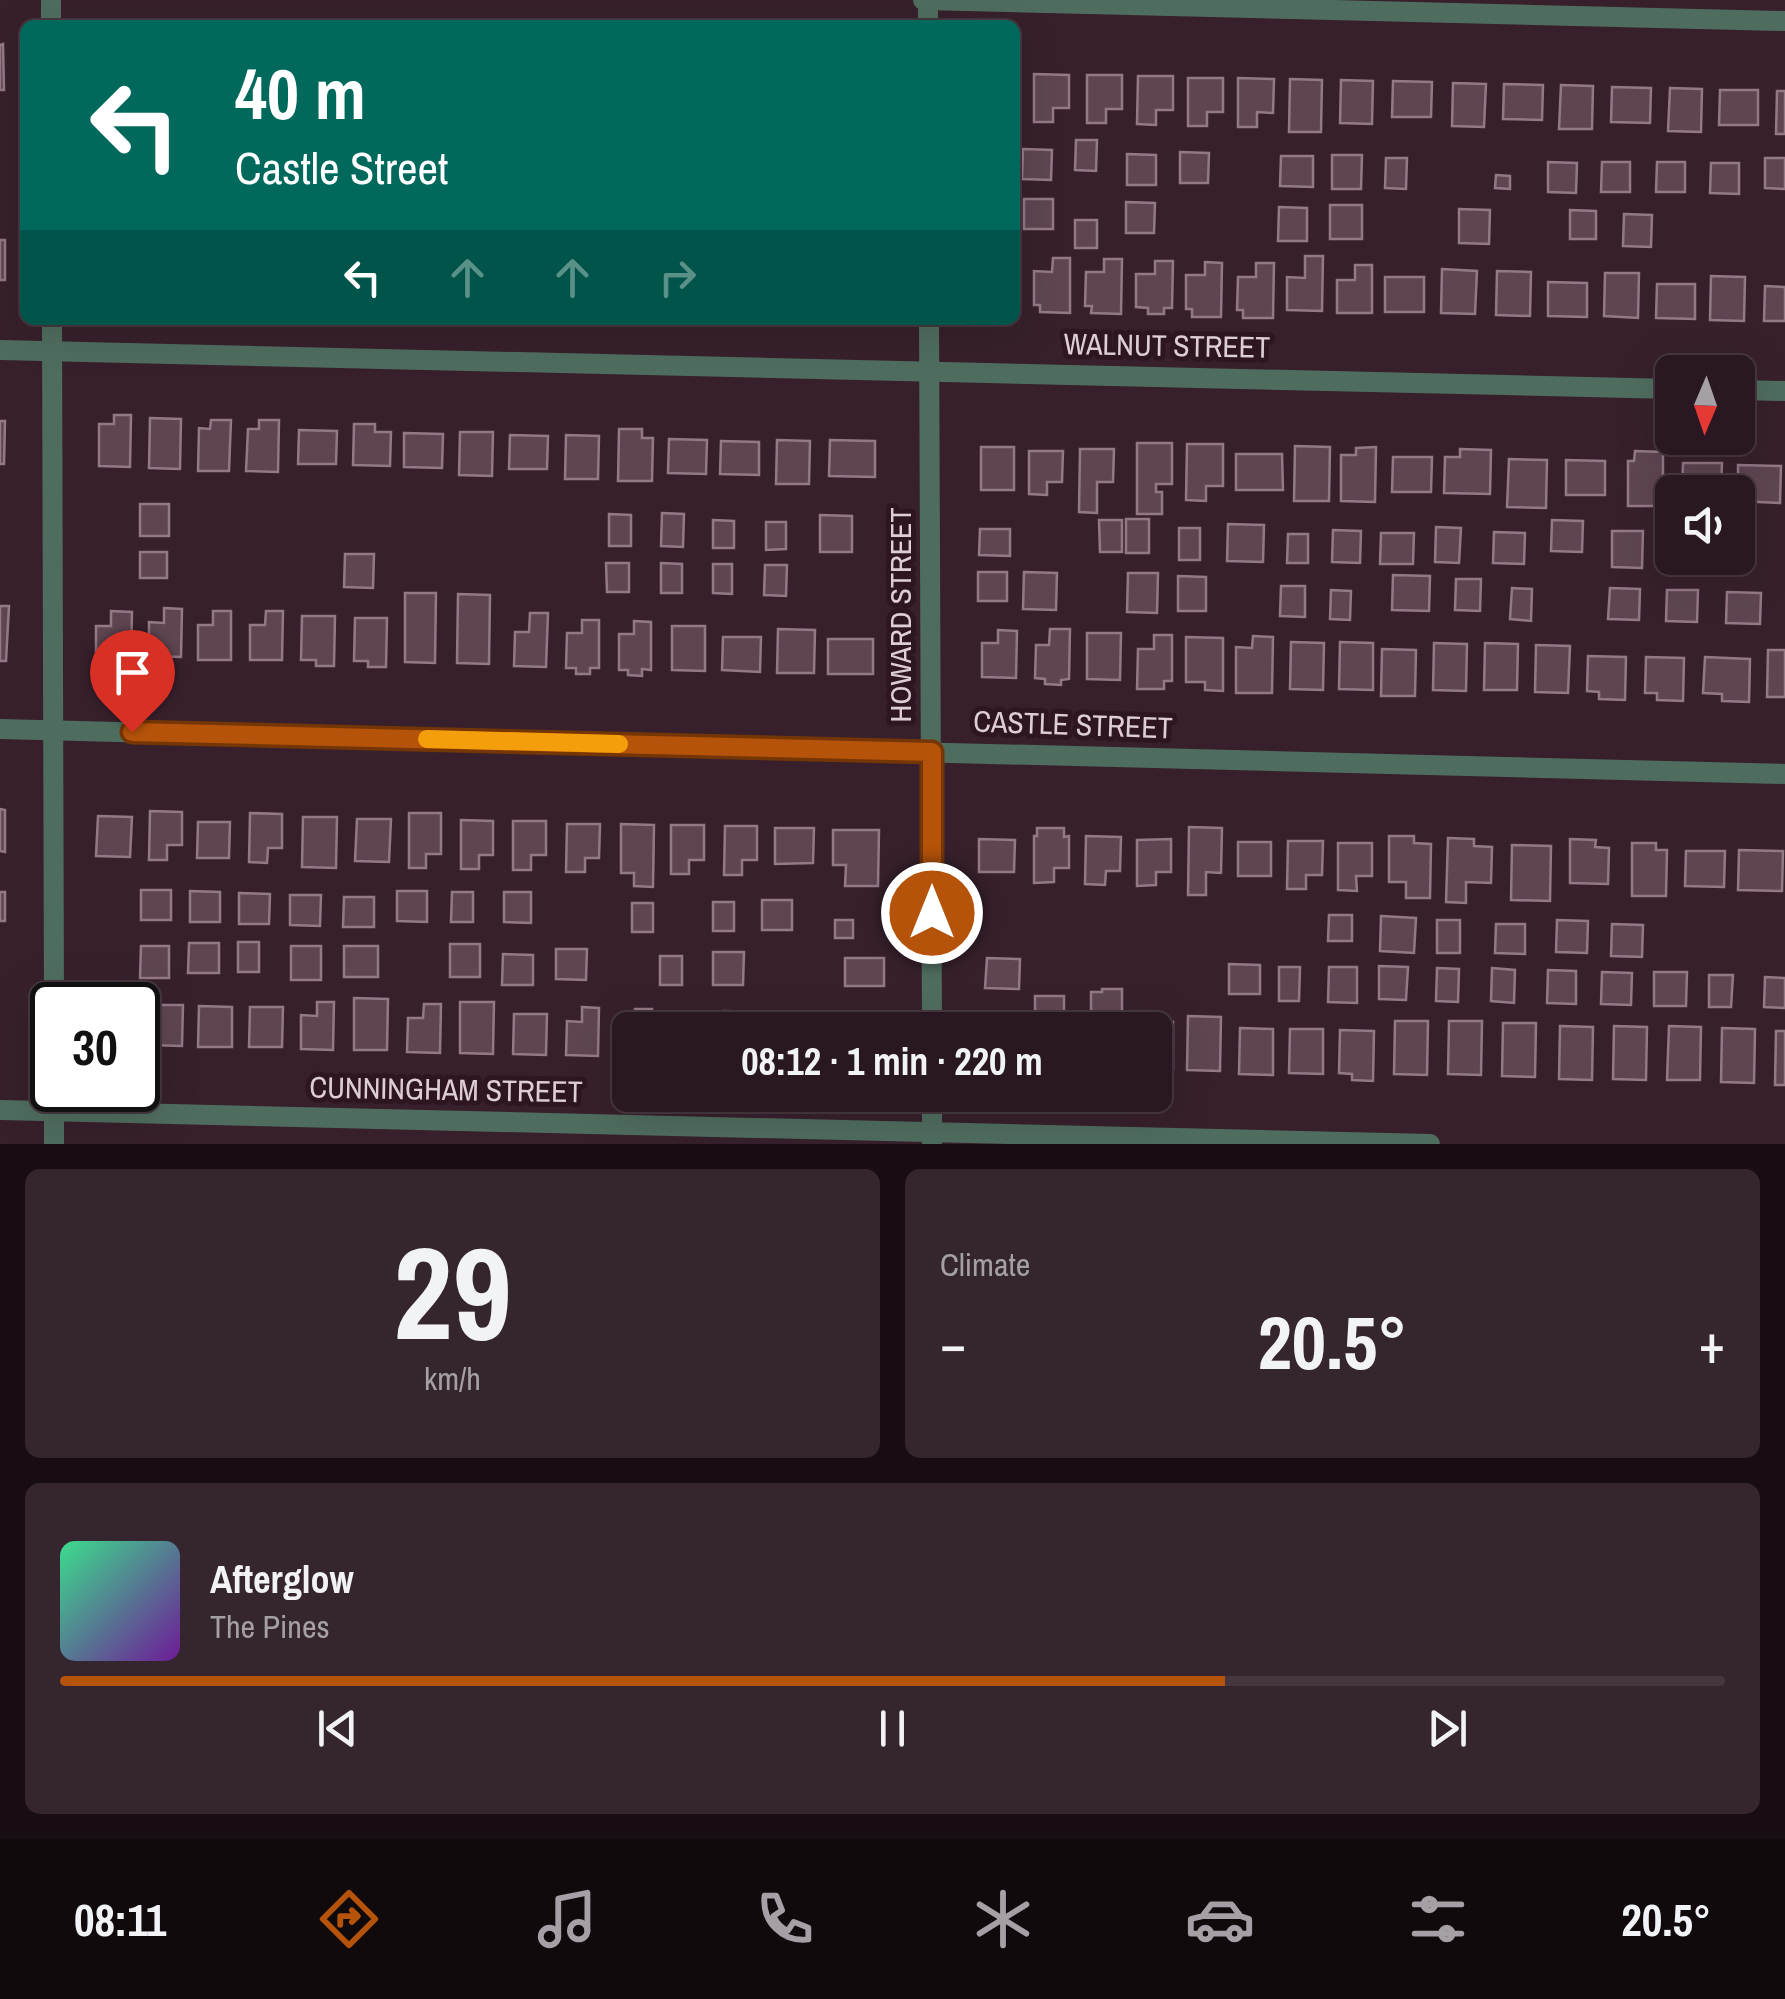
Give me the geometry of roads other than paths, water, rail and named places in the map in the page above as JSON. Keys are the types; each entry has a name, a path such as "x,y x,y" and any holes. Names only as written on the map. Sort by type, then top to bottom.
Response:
{"street":[{"path":"926,0 1785,21"},
{"path":"52,325 54,982"},
{"name":"HOWARD STREET","path":"928,325 932,1012"},
{"name":"WALNUT STREET","path":"0,350 1655,389"},
{"path":"1755,391 1785,392"},
{"name":"CASTLE STREET","path":"0,729 1785,774"},
{"name":"CUNNINGHAM STREET","path":"0,1110 30,1104"},
{"name":"CUNNINGHAM STREET","path":"160,1105 932,1138 1430,1144"},
{"path":"54,1112 54,1144"},
{"path":"932,1112 932,1138"}]}
